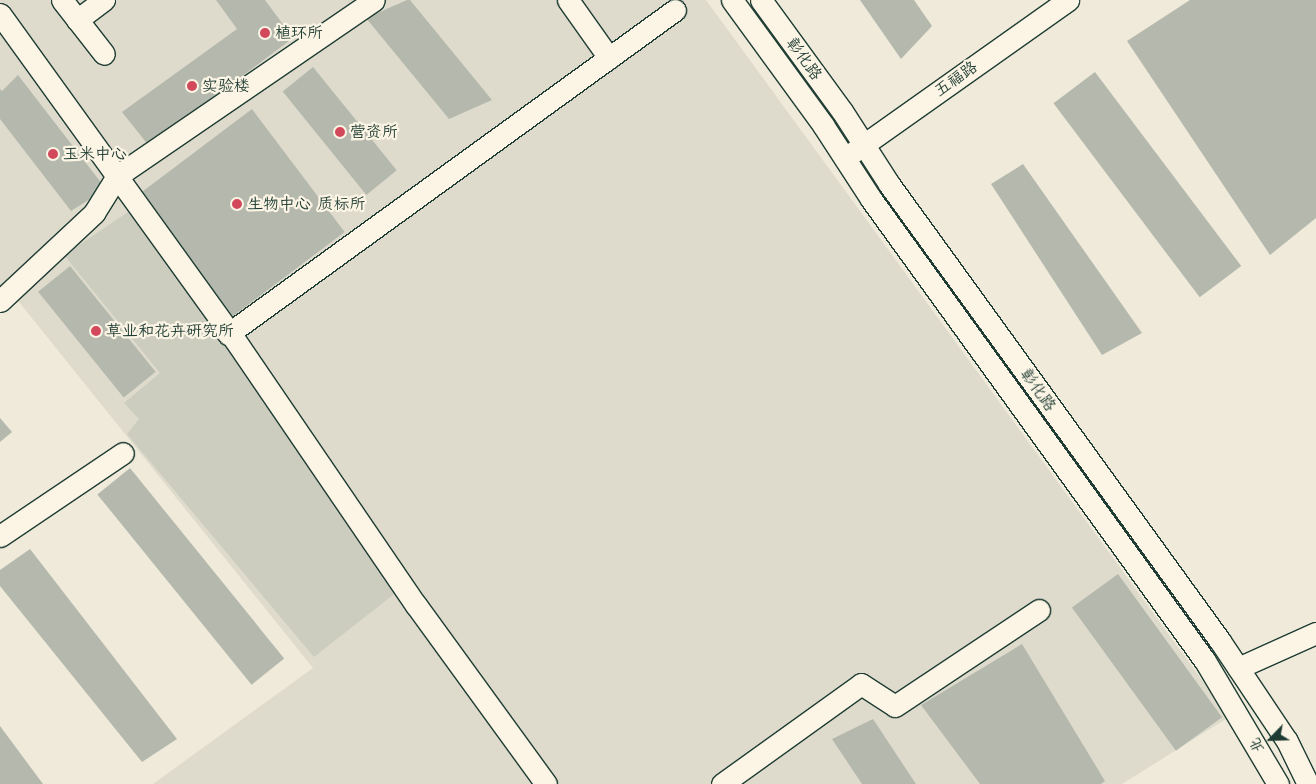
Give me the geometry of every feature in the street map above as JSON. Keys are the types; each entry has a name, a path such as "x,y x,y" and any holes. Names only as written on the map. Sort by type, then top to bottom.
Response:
{"street":[{"path":"62,0 104,54"},
{"path":"77,20 104,0"},
{"path":"0,300 94,213 117,176 374,0"},
{"path":"568,0 609,58"},
{"name":"彰化路","path":"732,0 1205,661 1278,784"},
{"name":"彰化路","path":"761,0 1238,668 1287,741 1308,784"},
{"name":"五福路","path":"844,158 1068,0"},
{"path":"228,334 675,10"},
{"path":"0,14 228,334 235,340 416,605 546,784"},
{"path":"0,536 123,453"},
{"path":"722,784 861,684 894,706 1039,610"},
{"path":"1238,668 1316,632"}],"shaded area":[{"path":"0,0 706,0 1229,717 1122,784 153,784 313,668 11,292 0,301"},
{"path":"134,208 398,591 314,657 127,434 139,419 124,403 160,373 64,255"}],"building":[{"name":"实验楼","path":"216,0 265,0 293,38 149,146 122,112 237,29"},
{"path":"410,0 492,100 449,119 366,18"},
{"path":"860,0 914,0 932,26 901,59"},
{"path":"1190,0 1316,0 1316,218 1270,255 1127,41"},
{"name":"营资所","path":"313,67 397,170 366,195 283,92"},
{"path":"1095,72 1241,266 1200,297 1053,103"},
{"name":"玉米中心","path":"18,75 106,189 71,211 0,119 0,89 2,91"},
{"name":"生物中心 质标所","path":"252,109 345,232 233,316 140,193"},
{"path":"1023,164 1142,333 1102,355 991,184"},
{"name":"草业和花卉研究所","path":"70,266 156,372 124,397 38,292"},
{"path":"0,418 12,432 0,442"},
{"path":"130,468 284,658 252,685 97,494"},
{"path":"30,549 177,739 142,762 0,586 0,570"},
{"path":"1118,574 1222,717 1176,751 1072,608"},
{"path":"1022,644 1105,781 1101,784 980,784 921,705"},
{"path":"873,719 916,784 862,784 832,739"},
{"path":"0,726 43,784 0,784"}],"place":[{"name":"植环所","path":"265,33"},
{"name":"实验楼","path":"192,86"},
{"name":"营资所","path":"340,132"},
{"name":"玉米中心","path":"53,154"},
{"name":"生物中心 质标所","path":"237,204"},
{"name":"草业和花卉研究所","path":"96,331"}]}
